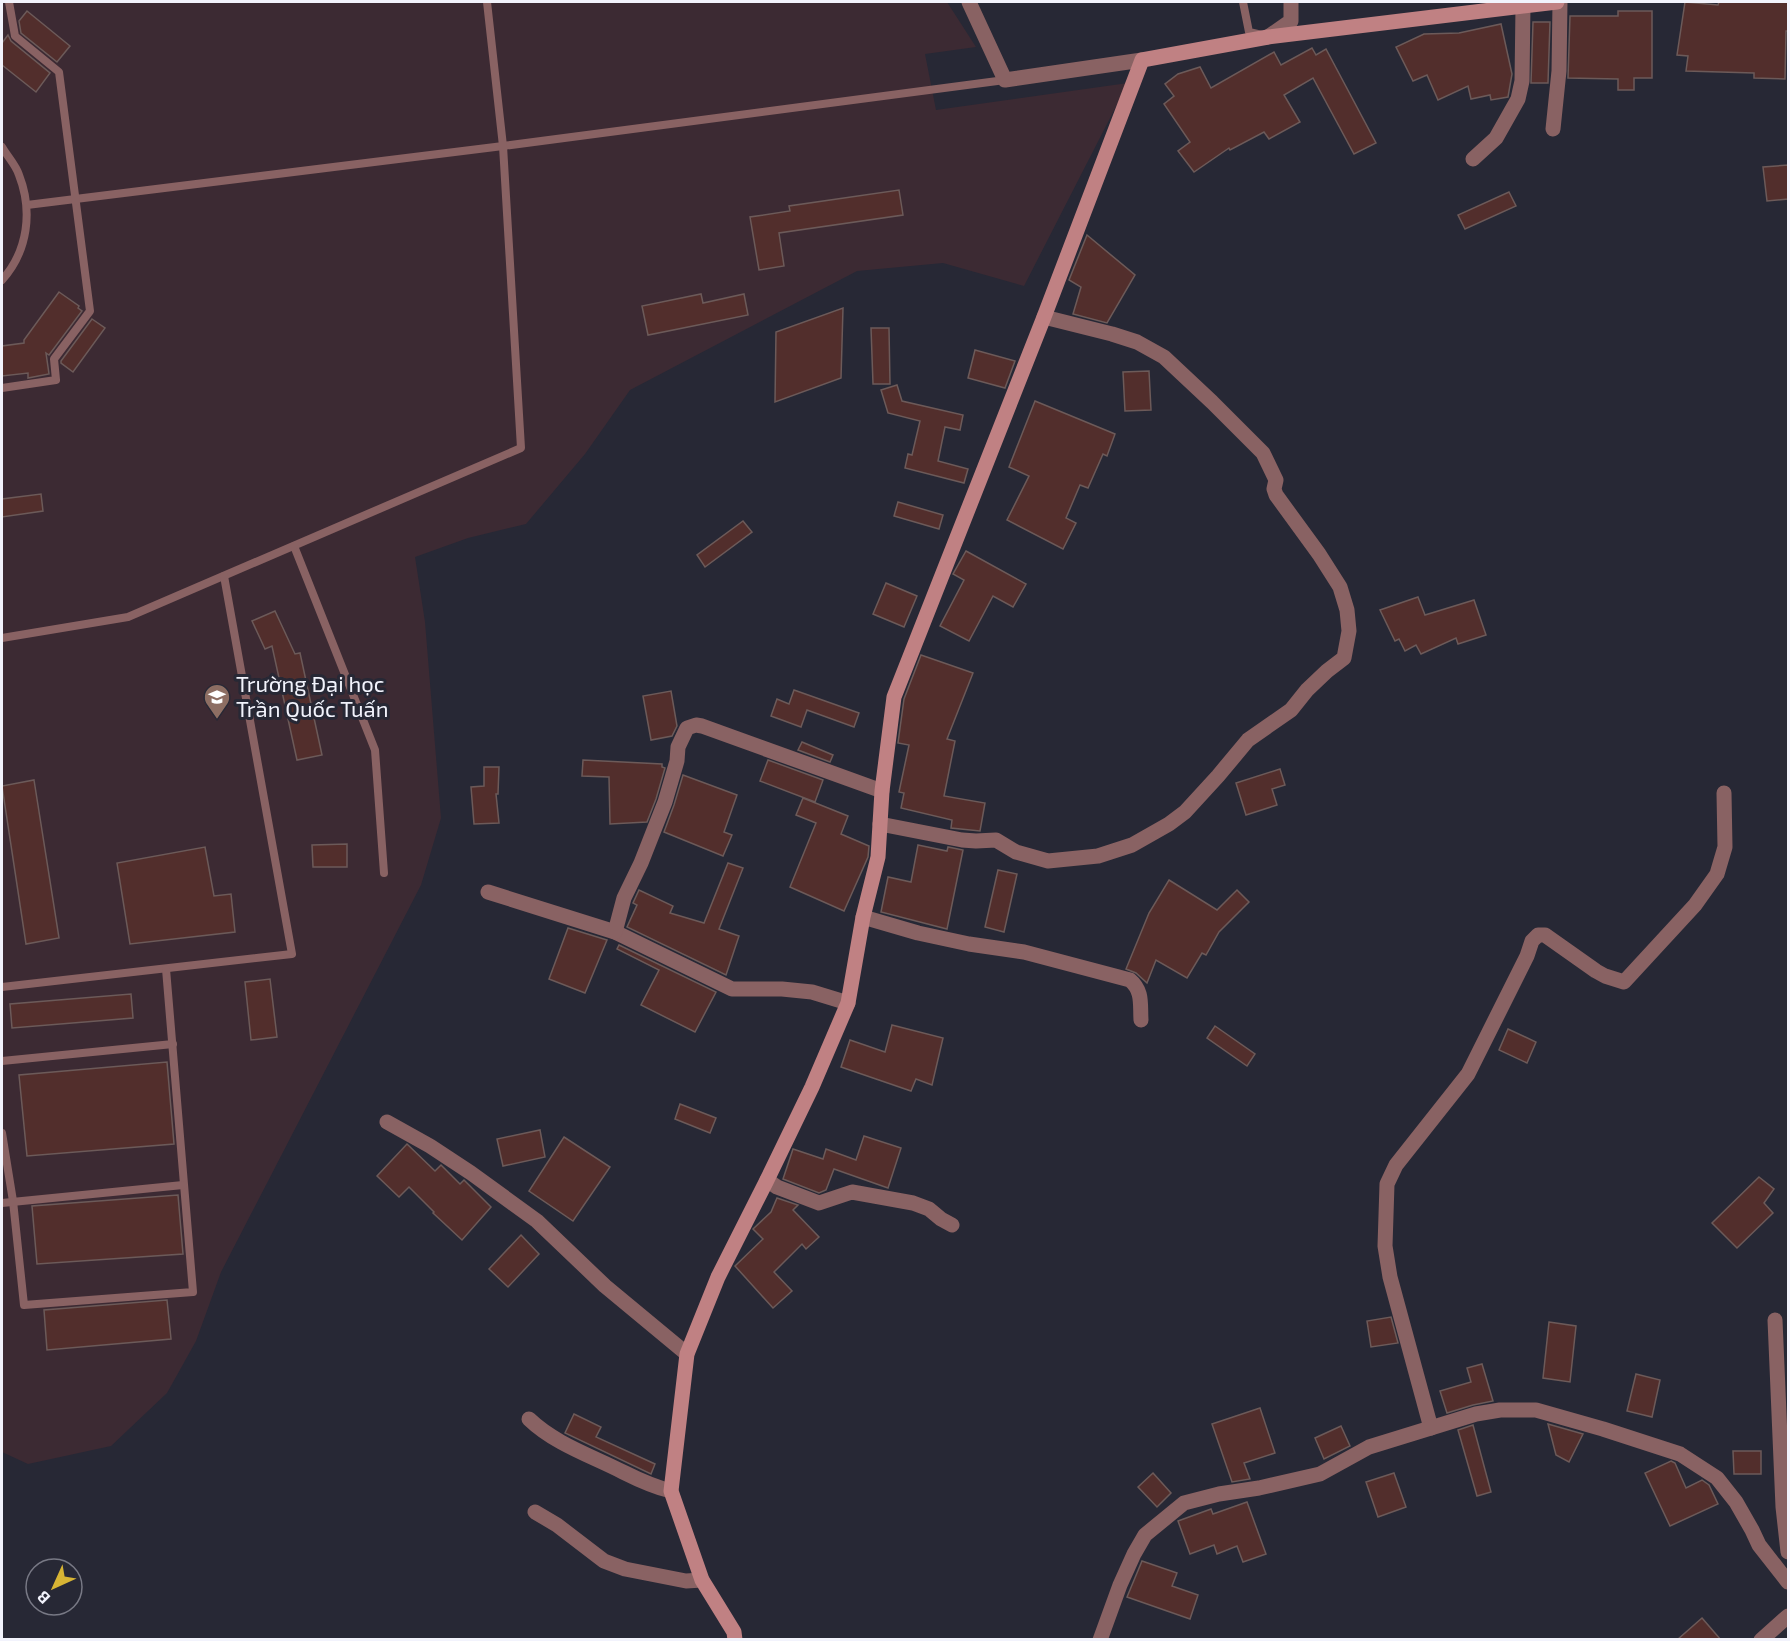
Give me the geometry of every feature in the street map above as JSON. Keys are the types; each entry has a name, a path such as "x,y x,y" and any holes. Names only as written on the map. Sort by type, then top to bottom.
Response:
{"street":[{"path":"969,2 1005,80 1142,60 1268,37 1559,2 1559,71 1553,129"},
{"path":"1268,37 1291,21 1291,2"},
{"path":"1473,159 1496,138 1518,99 1522,81 1523,6"},
{"path":"735,1640 734,1632 702,1580 671,1491 687,1354 718,1277 812,1088 848,1003 862,917 878,857 882,792 894,697 1044,317 1142,60"},
{"path":"880,824 962,840 996,840 1016,852 1048,861 1098,856 1132,845 1185,812 1248,740 1291,710 1306,690 1344,658 1349,631 1347,609 1340,587 1276,495 1274,489 1276,480 1263,453 1164,357 1137,342 1044,317"},
{"path":"615,932 624,898 641,863 665,802 677,761 678,747 687,728 702,726 882,792"},
{"path":"1431,1428 1390,1277 1385,1246 1387,1184 1395,1165 1468,1074 1527,956 1532,941 1538,935 1545,935 1605,976 1624,982 1695,905 1717,874 1725,847 1724,793"},
{"path":"488,892 615,932 732,989 782,989 812,992 848,1003"},
{"path":"862,917 918,933 969,944 1024,952 1130,980 1139,992 1141,1020"},
{"path":"387,1122 462,1167 537,1221 605,1286 687,1354"},
{"path":"767,1180 777,1187 819,1203 852,1192 914,1203 929,1209 952,1225"},
{"path":"1775,1320 1783,1508 1788,1552"},
{"path":"1100,1640 1120,1585 1145,1535 1184,1503 1320,1474 1369,1447 1476,1414 1500,1410 1536,1410 1603,1429 1680,1455 1717,1478 1736,1502 1759,1545 1788,1582"},
{"path":"529,1419 550,1436 596,1460 656,1488 671,1491"},
{"path":"535,1512 604,1561 625,1569 686,1581 702,1580"},
{"path":"1761,1640 1788,1616"}],"lane":[{"path":"2,638 128,617 521,448 503,146 487,2"},
{"path":"1243,2 1249,32 1268,37"},
{"path":"2,388 56,380 54,359 90,310 59,72 15,36 7,7"},
{"path":"27,205 503,146 1005,80"},
{"path":"2,147 19,173 27,205 25,238 12,268 2,280"},
{"path":"294,546 375,750 384,873"},
{"path":"2,987 292,954 224,576"},
{"path":"2,1133 13,1201 24,1305 193,1292 166,969"},
{"path":"2,1061 173,1044"},
{"path":"2,1203 183,1185"}],"shaded area":[{"name":"Trường Đại học Trần Quốc Tuấn","path":"2,2 947,2 976,47 925,54 936,110 1128,83 1024,286 943,263 857,271 630,390 585,454 526,524 468,538 415,557 425,622 441,818 421,885 221,1272 196,1341 167,1393 111,1446 28,1464 2,1452"}],"building":[{"path":"1685,2 1718,5 1719,2 1788,2 1785,79 1754,78 1754,73 1686,71 1688,56 1677,55"},
{"path":"27,11 70,46 57,62 21,33 19,21"},
{"path":"1618,11 1652,11 1652,78 1634,78 1634,90 1618,90 1618,79 1568,78 1570,16 1618,16"},
{"path":"1533,22 1550,22 1548,83 1531,83"},
{"path":"1501,24 1512,74 1508,97 1491,100 1490,95 1471,99 1468,86 1438,100 1427,75 1413,81 1396,47 1424,34 1459,33"},
{"path":"8,35 11,41 50,73 36,92 2,65 2,43"},
{"path":"1312,48 1316,55 1326,49 1376,143 1354,154 1313,78 1284,95 1300,122 1269,139 1264,132 1230,150 1229,148 1194,172 1178,151 1190,142 1164,104 1174,96 1165,84 1178,74 1200,67 1211,88 1274,52 1281,65"},
{"path":"1788,165 1788,199 1767,201 1763,167"},
{"path":"899,190 903,215 779,233 784,266 759,270 750,217 790,211 789,206"},
{"path":"1509,192 1516,206 1465,229 1458,215"},
{"path":"1087,235 1135,275 1107,323 1073,314 1081,287 1069,280"},
{"path":"59,292 79,306 78,308 82,311 49,355 46,353 49,374 28,378 28,373 2,376 2,346 24,343"},
{"path":"701,294 703,303 744,294 748,315 648,335 642,306"},
{"path":"843,308 841,378 775,402 776,332"},
{"path":"92,319 105,328 73,372 61,361"},
{"path":"871,328 889,328 890,384 873,384"},
{"path":"975,350 1015,361 1005,388 968,378"},
{"path":"1149,371 1151,410 1125,411 1123,372"},
{"path":"897,385 902,401 963,415 960,430 945,427 938,461 968,469 964,483 905,468 908,454 912,455 920,421 888,413 881,390"},
{"path":"1035,401 1115,434 1107,456 1103,454 1088,488 1080,485 1066,518 1076,523 1063,549 1007,520 1029,476 1009,467"},
{"path":"41,494 43,511 2,517 2,499"},
{"path":"898,502 943,515 939,529 894,516"},
{"path":"743,521 752,532 705,567 697,555"},
{"path":"966,551 1026,584 1013,607 993,596 969,641 940,626 964,580 953,574"},
{"path":"886,583 917,596 904,627 873,614"},
{"path":"1418,597 1425,615 1474,600 1486,635 1458,644 1456,638 1421,654 1416,645 1405,651 1399,639 1395,641 1380,610"},
{"path":"275,611 295,654 300,653 322,755 297,760 272,646 265,649 252,621"},
{"path":"921,655 973,673 947,739 955,741 944,796 985,803 980,831 951,828 952,820 901,808 904,793 899,792 909,745 898,743 904,699"},
{"path":"794,690 859,713 854,727 807,710 801,727 771,716 777,699 789,704"},
{"path":"671,691 677,726 672,736 651,740 643,696"},
{"path":"802,742 833,755 830,762 798,750"},
{"path":"583,760 662,764 665,768 647,822 610,824 609,777 582,776"},
{"path":"768,760 823,780 815,802 760,781"},
{"path":"484,767 499,767 498,794 496,794 499,823 474,824 471,787 484,786"},
{"path":"1280,769 1285,785 1272,789 1277,805 1246,815 1236,783"},
{"path":"683,775 737,795 724,832 732,835 723,856 664,832"},
{"path":"34,780 59,938 26,944 2,786"},
{"path":"803,798 848,816 841,834 869,846 868,857 844,911 790,887 816,823 796,815"},
{"path":"347,844 347,867 313,867 312,845"},
{"path":"918,845 947,851 948,847 963,850 947,929 881,912 888,877 911,882"},
{"path":"205,847 214,896 231,894 235,932 130,944 117,863"},
{"path":"728,863 743,868 719,929 739,936 726,975 627,927 637,905 633,903 639,890 673,906 670,913 704,923"},
{"path":"998,870 1017,874 1004,932 985,927"},
{"path":"1169,880 1217,910 1237,890 1249,902 1219,932 1206,955 1202,953 1187,978 1156,960 1147,983 1136,973 1126,969 1149,913"},
{"path":"568,928 607,940 585,993 549,979"},
{"path":"619,945 716,992 695,1032 641,1005 659,970 617,949"},
{"path":"270,979 277,1037 251,1040 245,982"},
{"path":"131,994 133,1018 12,1028 10,1004"},
{"path":"892,1025 943,1038 932,1085 916,1079 911,1091 841,1067 850,1040 885,1052"},
{"path":"1215,1026 1255,1054 1247,1066 1207,1038"},
{"path":"1508,1029 1536,1042 1527,1063 1499,1050"},
{"path":"167,1062 174,1144 27,1156 19,1075"},
{"path":"680,1104 716,1118 710,1133 675,1119"},
{"path":"540,1130 545,1157 503,1166 497,1139"},
{"path":"864,1136 901,1148 888,1188 834,1169 826,1190 819,1193 783,1179 793,1149 823,1159 826,1149 856,1160"},
{"path":"564,1137 610,1167 573,1221 529,1191"},
{"path":"407,1144 435,1171 441,1165 460,1184 464,1180 491,1207 462,1240 409,1187 399,1197 377,1176"},
{"path":"1759,1177 1774,1189 1764,1203 1773,1213 1737,1248 1712,1223"},
{"path":"178,1195 183,1254 37,1264 32,1206"},
{"path":"777,1198 798,1205 793,1210 819,1237 806,1249 802,1244 774,1272 792,1291 773,1308 735,1266 763,1239 753,1229 771,1212"},
{"path":"521,1235 539,1254 508,1287 489,1269"},
{"path":"167,1300 171,1339 47,1350 44,1310"},
{"path":"1391,1317 1398,1343 1371,1347 1367,1321"},
{"path":"1549,1322 1576,1326 1570,1382 1543,1378"},
{"path":"1482,1364 1493,1401 1447,1413 1440,1391 1471,1382 1467,1368"},
{"path":"1636,1374 1660,1380 1652,1417 1627,1411"},
{"path":"1260,1408 1275,1453 1244,1463 1250,1479 1232,1482 1212,1424"},
{"path":"574,1414 601,1427 596,1437 655,1464 651,1474 565,1433"},
{"path":"1548,1424 1583,1434 1569,1462 1556,1455"},
{"path":"1473,1425 1491,1492 1477,1496 1458,1430"},
{"path":"1341,1426 1350,1446 1324,1459 1315,1438"},
{"path":"1733,1451 1761,1451 1761,1474 1734,1474"},
{"path":"1671,1461 1675,1463 1686,1488 1702,1480 1709,1485 1718,1504 1670,1526 1645,1473"},
{"path":"1153,1473 1171,1493 1157,1507 1138,1487"},
{"path":"1394,1473 1406,1507 1378,1517 1366,1482"},
{"path":"1247,1502 1266,1554 1243,1562 1237,1546 1217,1554 1214,1545 1190,1554 1178,1521 1211,1509 1213,1514"},
{"path":"1142,1561 1177,1573 1172,1586 1198,1595 1190,1619 1127,1597"},
{"path":"1702,1618 1721,1640 1677,1640"}],"place":[{"name":"Trường Đại học Trần Quốc Tuấn","path":"217,720"}]}
